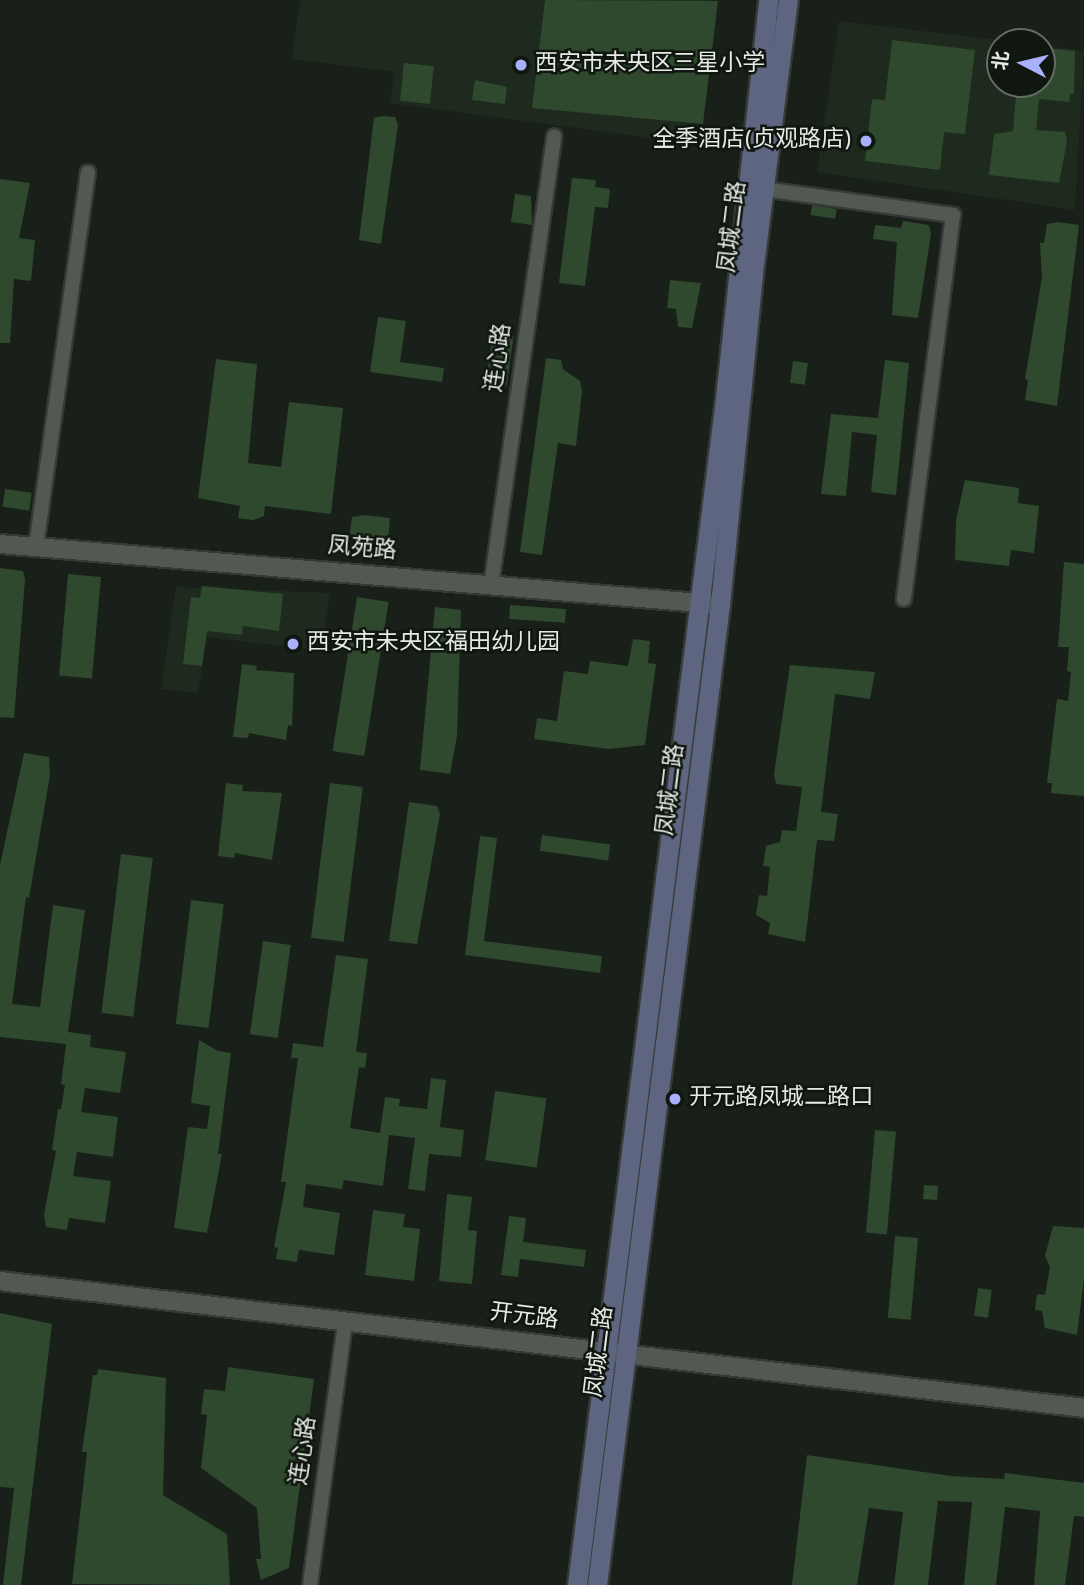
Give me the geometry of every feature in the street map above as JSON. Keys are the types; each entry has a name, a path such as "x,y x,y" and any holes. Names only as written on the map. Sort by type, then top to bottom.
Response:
{"main road":[{"name":"凤城二路","path":"577,1585 603,1352 698,603 768,0"},
{"name":"凤城二路","path":"597,1585 720,605 764,189 788,0"}],"street":[{"name":"连心路","path":"491,586 554,136"},
{"path":"36,547 88,173"},
{"path":"764,189 953,215 904,599"},
{"name":"凤苑路","path":"0,544 720,605"},
{"name":"开元路","path":"0,1281 345,1324 1084,1408"},
{"name":"连心路","path":"310,1585 345,1324"}],"shaded area":[{"name":"西安市未央区三星小学","path":"300,0 708,0 689,143 390,103 394,72 292,59"},
{"path":"839,21 986,39 986,98 1056,98 1056,47 1084,51 1075,210 817,172"},
{"name":"西安市未央区福田幼儿园","path":"176,587 330,593 322,651 207,637 198,693 161,689"}],"building":[{"path":"545,0 718,1 703,124 532,108"},
{"path":"892,40 975,50 965,134 944,132 940,170 865,161 872,99 885,100"},
{"path":"1056,49 1075,51 1074,94 1070,94 1069,102 1039,99 1036,130 1065,132 1067,141 1059,183 989,175 994,134 1013,131 1016,98 1056,98"},
{"path":"404,63 434,66 430,104 400,101"},
{"path":"475,80 507,87 505,104 472,100"},
{"path":"395,117 398,125 381,244 359,240 374,118"},
{"path":"572,178 596,180 595,187 610,189 608,208 595,207 585,286 559,283"},
{"path":"0,179 30,183 19,238 35,240 31,281 14,279 10,343 0,343"},
{"path":"515,194 531,196 532,225 511,222"},
{"path":"812,205 837,209 835,219 810,215"},
{"path":"903,221 929,225 931,234 918,318 892,315 897,242 873,239 875,225 901,228"},
{"path":"1058,222 1079,225 1057,406 1025,400 1028,380 1025,379 1042,277 1040,243 1044,243 1047,224"},
{"path":"670,280 701,283 692,328 678,327 676,309 667,308"},
{"path":"378,317 406,321 400,362 444,368 442,382 370,372"},
{"path":"493,332 514,335 507,385 486,383"},
{"path":"546,358 561,360 563,369 580,381 582,391 576,446 558,443 542,555 520,552"},
{"path":"216,359 257,364 248,463 281,467 289,402 343,408 331,514 265,506 264,516 253,520 238,518 240,506 198,498"},
{"path":"885,360 909,363 896,495 871,492 877,435 852,432 846,496 821,494 831,414 878,418"},
{"path":"793,361 808,363 805,385 790,383"},
{"path":"965,480 1019,488 1018,503 1039,506 1034,553 1011,550 1009,566 955,560 956,520"},
{"path":"5,489 32,493 29,511 2,507"},
{"path":"365,515 390,518 388,542 349,538 352,517"},
{"path":"1064,562 1084,564 1084,796 1051,793 1052,783 1047,783 1057,699 1068,701 1071,672 1067,671 1069,647 1058,647"},
{"path":"0,568 23,571 25,580 14,718 0,717"},
{"path":"68,574 101,577 92,678 59,676"},
{"path":"202,586 283,594 279,631 243,626 242,635 207,631 202,666 183,664 191,597 200,598"},
{"path":"357,597 389,602 364,756 333,751"},
{"path":"510,605 566,609 565,623 509,619"},
{"path":"435,607 461,610 457,736 450,774 420,770"},
{"path":"633,639 650,641 648,663 656,664 645,745 609,749 534,739 537,718 557,721 564,671 588,674 590,661 628,666"},
{"path":"242,664 257,666 256,670 294,673 292,726 288,725 286,740 249,733 248,738 233,737"},
{"path":"790,665 875,672 870,699 835,694 821,812 838,814 834,841 817,840 805,942 768,934 770,923 756,915 759,895 767,896 770,867 763,866 766,846 780,842 782,830 796,831 802,787 776,784 774,774"},
{"path":"24,753 49,757 50,775 29,898 26,897 12,1004 40,1007 53,905 85,910 68,1032 91,1035 90,1047 126,1052 120,1093 85,1088 81,1112 118,1117 113,1157 77,1152 73,1176 111,1181 105,1223 69,1218 67,1230 46,1227 44,1215 56,1151 52,1150 58,1109 61,1109 65,1085 61,1084 66,1044 0,1037 0,865"},
{"path":"226,783 243,785 242,791 282,793 272,860 235,853 234,858 218,856"},
{"path":"330,783 363,787 344,942 311,938"},
{"path":"409,802 437,806 440,814 417,944 389,941"},
{"path":"542,835 610,845 608,860 540,851"},
{"path":"480,836 497,838 484,941 602,956 600,973 465,955"},
{"path":"121,854 153,858 133,1017 102,1013"},
{"path":"191,900 224,904 209,1028 176,1024"},
{"path":"263,941 291,945 278,1038 250,1034"},
{"path":"336,955 368,959 356,1052 367,1053 365,1068 359,1067 350,1128 380,1133 385,1097 400,1099 399,1106 427,1109 431,1078 446,1080 440,1127 464,1130 461,1157 429,1154 425,1191 408,1189 415,1138 389,1135 383,1186 344,1180 342,1189 306,1184 303,1207 340,1213 334,1255 299,1250 297,1262 276,1259 278,1248 274,1247 286,1182 281,1182 298,1058 291,1058 293,1043 323,1047"},
{"path":"199,1040 218,1051 231,1053 218,1154 222,1154 207,1233 174,1228 188,1127 207,1129 210,1106 191,1103"},
{"path":"495,1091 546,1098 537,1168 485,1160"},
{"path":"875,1130 896,1132 887,1234 866,1233"},
{"path":"924,1185 938,1186 937,1200 923,1199"},
{"path":"447,1194 472,1197 468,1230 477,1231 472,1284 439,1281"},
{"path":"373,1210 405,1214 403,1227 420,1229 414,1281 365,1275"},
{"path":"509,1216 526,1218 523,1242 586,1250 584,1267 520,1259 518,1277 501,1275"},
{"path":"1053,1226 1084,1228 1084,1279 1077,1335 1045,1328 1042,1311 1035,1310 1037,1294 1045,1295 1050,1267 1045,1256"},
{"path":"895,1236 918,1238 911,1320 888,1318"},
{"path":"978,1288 992,1290 988,1318 974,1316"},
{"path":"0,1313 52,1324 21,1585 3,1585 14,1488 0,1487"},
{"path":"228,1367 314,1379 289,1568 261,1580 256,1559 261,1559 257,1508 201,1468 207,1415 201,1414 204,1389 225,1391"},
{"path":"98,1369 166,1378 163,1495 227,1534 230,1585 72,1584 87,1452 82,1452 93,1375 97,1375"},
{"path":"807,1455 951,1476 1004,1479 1005,1473 1084,1483 1084,1517 1074,1516 1065,1585 1034,1585 1040,1511 1005,1507 996,1585 964,1585 972,1502 938,1501 928,1585 894,1585 903,1512 869,1508 857,1585 792,1585"}],"place":[{"name":"西安市未央区三星小学","path":"521,65"},
{"name":"全季酒店(贞观路店)","path":"866,141"},
{"name":"西安市未央区福田幼儿园","path":"293,644"},
{"name":"开元路凤城二路口","path":"675,1099"}]}
